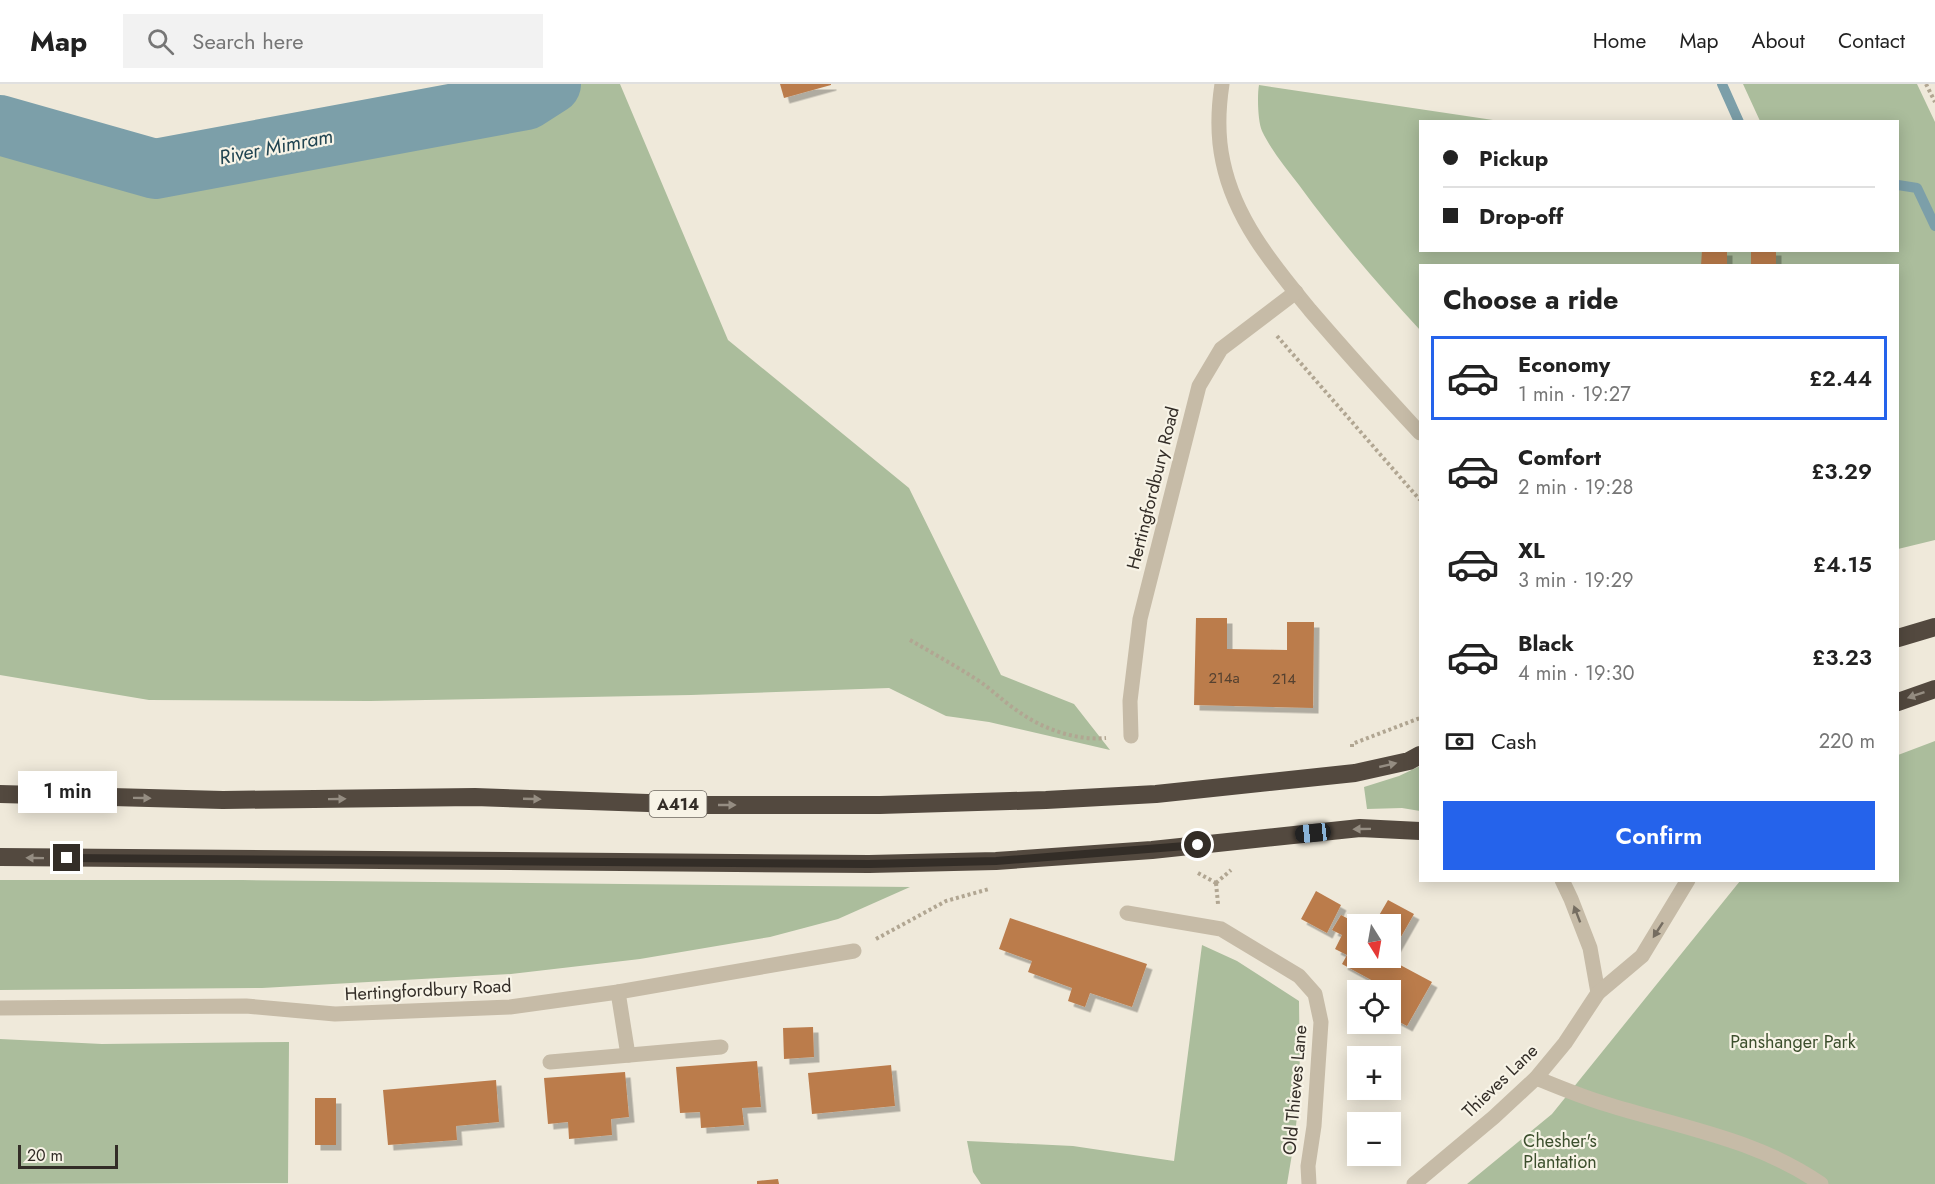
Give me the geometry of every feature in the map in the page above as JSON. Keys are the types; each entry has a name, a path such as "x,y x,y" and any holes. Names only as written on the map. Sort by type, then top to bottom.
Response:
{"highway":[{"path":"1899,638 1935,627"},
{"path":"1899,702 1935,688"},
{"name":"A414","path":"0,794 223,800 475,797 707,805 880,805 1156,794 1355,773 1409,761 1419,756"},
{"path":"0,857 869,864 996,861 1140,851 1360,828 1419,831"}],"street":[{"path":"1222,84 1218,123 1223,163 1234,196 1252,236 1339,345 1419,432"},
{"name":"Hertingfordbury Road","path":"1131,736 1130,701 1140,620 1199,386 1221,349 1296,292"},
{"path":"1563,882 1590,948 1598,993"},
{"name":"Thieves Lane","path":"1414,1184 1494,1117 1536,1078 1565,1043 1598,993 1642,956 1687,882"},
{"name":"Old Thieves Lane","path":"1127,913 1221,929 1299,976 1315,994 1321,1022 1314,1126 1308,1166 1309,1184"},
{"name":"Hertingfordbury Road","path":"0,1008 246,1006 335,1014 510,1007 618,992 854,951"},
{"path":"618,992 628,1055"},
{"path":"550,1062 721,1047"},
{"path":"1536,1078 1603,1104 1756,1148 1821,1184"}],"path":[{"path":"1926,84 1935,102"},
{"path":"1271,329 1419,499"},
{"path":"910,640 966,672 1016,711 1053,730 1089,740 1131,736"},
{"path":"1352,744 1419,718"},
{"path":"1216,883 1236,866"},
{"path":"1192,869 1216,883"},
{"path":"1216,883 1217,897"},
{"path":"854,951 946,901"}],"green space":[{"path":"551,84 620,84 728,340 909,488 1001,675 1074,704 1110,750 989,722 946,716 889,688 691,695 370,701 149,700 0,675 0,127 156,169 526,100"},
{"path":"1743,84 1917,84 1935,122 1935,540 1899,549 1899,264 1419,264 1419,329 1342,241 1279,159 1262,131 1258,96 1259,85 1493,120 1419,120 1419,252 1899,252 1899,120 1760,120"},
{"name":"Panshanger Park","path":"1935,741 1935,1184 1467,1184 1552,1114 1739,882 1899,882 1899,755"},
{"path":"1419,766 1419,811 1402,808 1367,809 1364,787 1399,776"},
{"path":"0,880 242,880 910,887 838,919 770,937 640,959 511,974 262,988 0,990"},
{"path":"1202,945 1237,961 1299,1001 1300,1085 1287,1184 981,1184 973,1172 967,1141 1073,1146 1174,1161"},
{"path":"0,1039 102,1044 289,1042 288,1183 0,1184"}],"building":[{"path":"780,84 831,84 831,85 784,98"},
{"path":"1702,252 1727,252 1727,264 1701,264"},
{"path":"1751,252 1776,252 1776,264 1751,264"},
{"path":"1196,618 1227,618 1227,649 1287,650 1287,622 1314,622 1313,708 1194,705"},
{"path":"1316,891 1341,905 1327,933 1301,919"},
{"path":"1388,900 1414,914 1401,937 1401,914 1380,914"},
{"path":"1341,915 1347,918 1347,955 1335,949 1342,935 1332,930"},
{"path":"1010,918 1147,964 1132,1007 1090,993 1085,1007 1068,1001 1072,988 1028,972 1032,961 999,949"},
{"path":"1347,955 1347,967 1342,964"},
{"path":"1401,965 1432,982 1407,1026 1401,1023 1401,980 1371,980 1349,968 1401,968"},
{"path":"813,1027 814,1057 784,1059 783,1028"},
{"path":"757,1061 761,1107 742,1108 744,1125 701,1128 700,1112 680,1113 676,1067"},
{"path":"891,1065 895,1106 812,1114 808,1073"},
{"path":"625,1072 629,1117 611,1119 612,1135 569,1139 568,1122 548,1124 544,1078"},
{"path":"496,1080 499,1122 456,1126 457,1140 388,1145 383,1090"},
{"path":"315,1098 336,1098 336,1145 315,1145"},
{"path":"778,1179 779,1184 757,1184 757,1181"}],"waterway":[{"name":"River Mimram","path":"0,125 155,169 526,100 551,84"},
{"path":"1722,84 1738,120"},
{"path":"1899,185 1917,188 1935,226"}],"route":[{"path":"67,858 869,864 996,861 1198,845"}],"park label":[{"name":"Chesher's Plantation","path":"1560,1151"}]}
